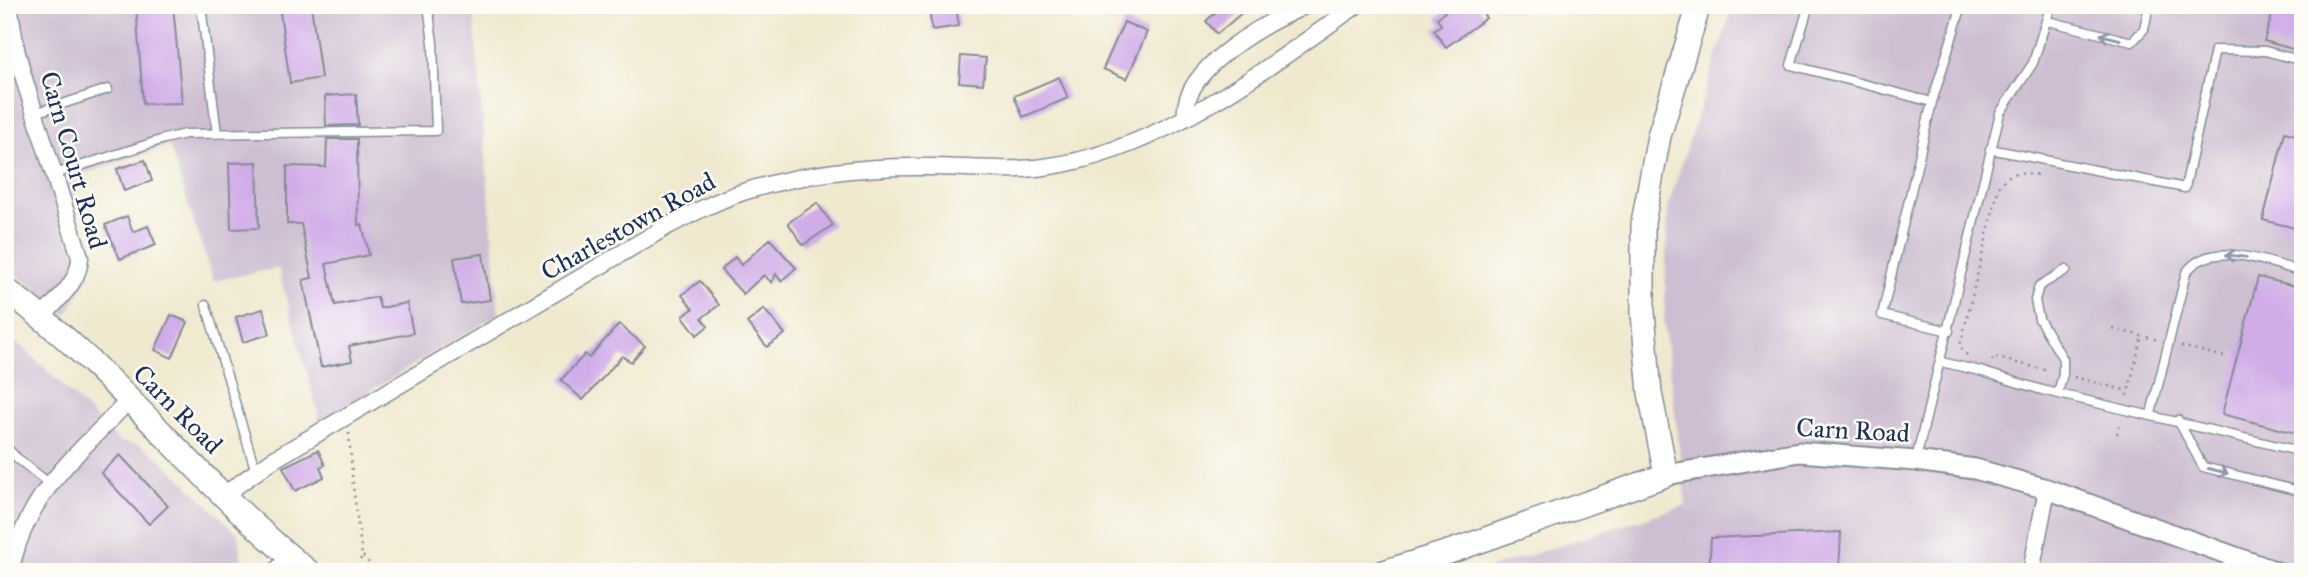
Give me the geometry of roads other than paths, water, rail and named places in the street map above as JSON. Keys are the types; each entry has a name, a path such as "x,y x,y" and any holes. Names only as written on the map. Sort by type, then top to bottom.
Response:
{"main road":[{"path":"1666,475 1650,393 1643,313 1643,223 1658,136 1699,5"},
{"name":"Carn Road","path":"5,289 43,316 130,399 225,495 282,564 309,572"},
{"name":"Carn Road","path":"1384,572 1666,475"}],"street":[{"name":"Carn Court Road","path":"9,5 16,49 78,245 80,266 74,279 43,316"},
{"path":"1186,117 1185,105 1188,96 1207,70 1234,46 1269,22 1307,5"},
{"name":"Charlestown Road","path":"225,495 256,472 348,416 666,227 740,193 803,176 846,171 915,167 1016,169 1043,167 1080,159 1128,143 1223,97 1357,5"},
{"path":"10,572 28,518 51,485 130,399"},
{"name":"Carn Road","path":"1666,475 1799,452 1916,461 1975,469 2048,489 2277,572"},
{"path":"2031,572 2048,489"}],"lane":[{"path":"201,5 217,134"},
{"path":"55,174 184,134 436,131 433,43 428,5"},
{"path":"1809,5 1791,65 1932,102"},
{"path":"1949,331 1882,316 1932,102 1962,5"},
{"path":"1916,461 2000,113 2033,63 2051,5"},
{"path":"2048,21 2132,42 2144,29 2149,5"},
{"path":"1990,149 2185,188 2215,50 2265,51 2303,61"},
{"path":"35,113 108,89"},
{"path":"2151,414 2186,273 2193,262 2212,254 2240,256 2303,272"},
{"path":"2058,393 2063,374 2063,359 2039,319 2035,300 2039,286 2066,270"},
{"path":"206,305 256,472"},
{"path":"1941,362 2303,452"},
{"path":"2178,421 2203,467 2303,492"},
{"path":"5,446 51,485"}]}
